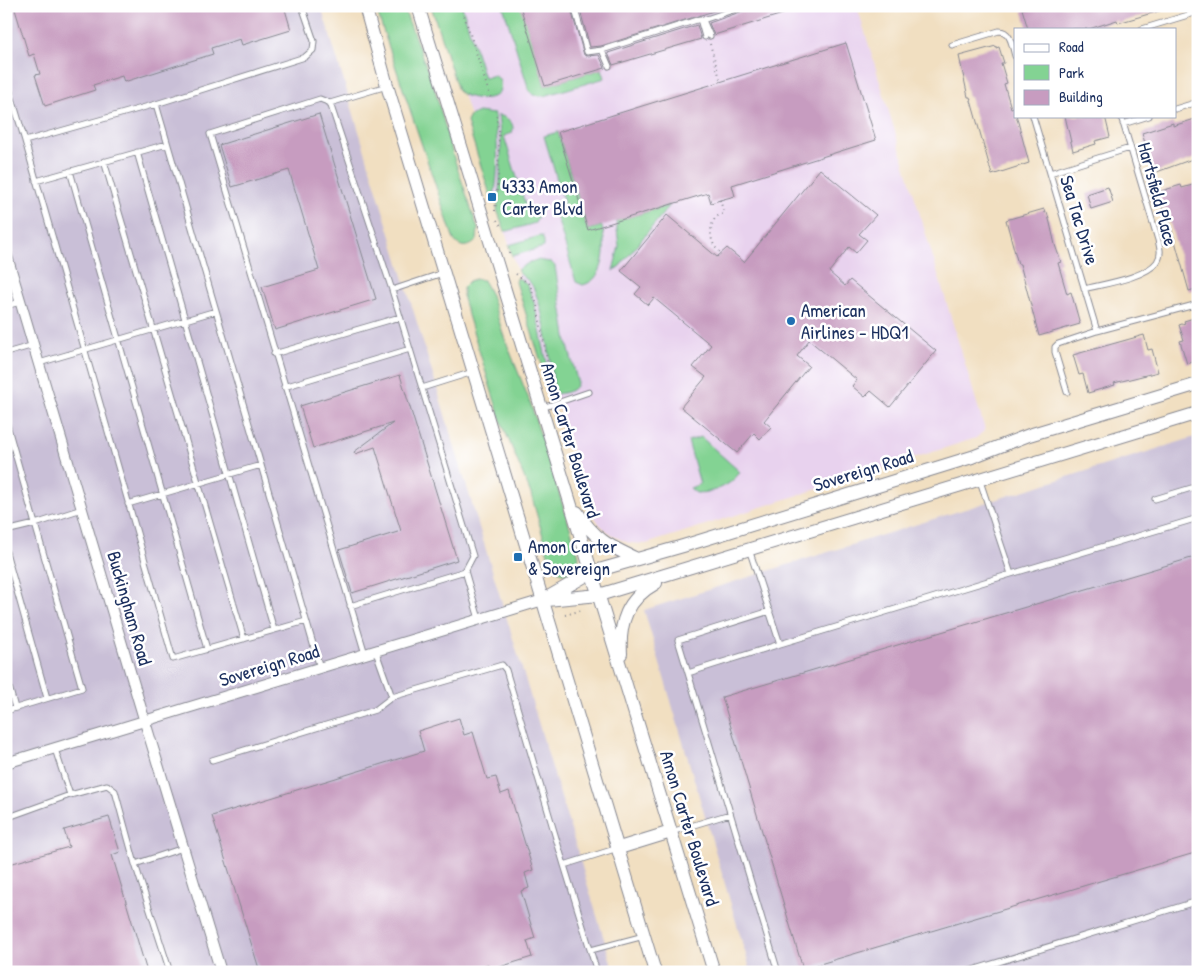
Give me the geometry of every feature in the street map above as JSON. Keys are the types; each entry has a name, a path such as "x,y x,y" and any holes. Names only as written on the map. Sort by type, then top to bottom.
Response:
{"street":[{"path":"365,6 387,86 655,972"},
{"name":"Amon Carter Boulevard","path":"418,6 714,972"},
{"name":"Buckingham Road","path":"6,253 221,972"},
{"name":"Sovereign Road","path":"6,763 543,600 592,572 972,456 1029,435 1198,384"},
{"name":"Sovereign Road","path":"543,600 599,595 1198,413"},
{"path":"570,500 585,524 598,538 637,559"},
{"path":"622,669 620,640 623,621 630,606 643,590 660,580 701,564"},
{"path":"618,848 671,832"}],"lane":[{"path":"24,141 156,104 305,57 313,50 314,41 302,6"},
{"path":"574,6 586,52 602,50 700,20 708,37"},
{"path":"708,37 703,20 745,6"},
{"path":"1145,28 1198,12"},
{"path":"952,45 1004,31 1008,34 1014,53"},
{"path":"602,50 609,66"},
{"path":"6,78 173,659 306,620"},
{"path":"365,655 210,134 320,99 330,103 387,86"},
{"path":"1176,109 1198,102"},
{"path":"330,103 392,290 473,556 465,571 350,606"},
{"path":"156,104 320,669"},
{"name":"Sea Tac Drive","path":"1034,118 1097,331"},
{"name":"Hartsfield Place","path":"1084,289 1141,273 1150,268 1159,257 1159,245 1122,118"},
{"path":"1123,124 1142,118"},
{"path":"36,181 167,144"},
{"path":"1050,173 1130,148"},
{"path":"137,152 274,630"},
{"path":"104,162 244,639"},
{"path":"70,171 207,649"},
{"path":"392,290 444,273"},
{"path":"6,306 21,302"},
{"path":"1067,392 1055,352 1055,347 1058,344 1097,331 1198,304"},
{"path":"39,363 216,311"},
{"path":"274,354 400,317"},
{"path":"6,353 34,345"},
{"path":"284,387 410,349"},
{"path":"422,388 474,372"},
{"path":"542,408 588,392"},
{"path":"6,422 82,688 6,711"},
{"path":"128,504 261,465"},
{"path":"980,479 1011,574"},
{"path":"1154,500 1198,486"},
{"path":"6,531 82,509"},
{"path":"688,672 1198,518"},
{"path":"749,549 780,644"},
{"path":"6,552 47,698"},
{"path":"465,571 480,620"},
{"path":"770,611 678,640 778,972"},
{"path":"376,652 392,697"},
{"path":"212,760 375,710 392,697 502,665 506,670 597,972"},
{"path":"6,676 15,708"},
{"path":"55,749 70,795"},
{"path":"6,818 70,795 107,785 115,791 170,972"},
{"path":"671,832 730,814"},
{"path":"136,864 184,848"},
{"path":"564,864 618,848"},
{"path":"966,972 1198,901"},
{"path":"591,950 644,936"}],"path":[{"path":"461,6 491,99"},
{"path":"708,37 721,82"},
{"path":"496,114 499,136 498,182 494,208 496,219 501,226"},
{"path":"720,200 724,213 714,220 711,231 715,246 718,251 722,252"},
{"path":"508,248 510,257"},
{"path":"516,274 530,285 537,304 553,392"},
{"path":"558,411 561,421"},
{"path":"565,615 582,610"}],"shaded area":[{"path":"6,6 321,6 614,972 6,972"},
{"path":"436,6 857,6 985,430 976,438 646,544 629,543 613,536 600,525 591,511"},
{"path":"1198,436 1198,972 751,972 644,610"}],"green space":[{"path":"375,6 403,6 435,90 453,155 478,229 477,240 468,246 459,245 454,240"},
{"path":"431,6 462,6 484,78 495,75 500,82 500,90 497,95 488,98 477,98 466,96 458,91"},
{"path":"503,6 521,6 545,86 602,69 605,78 544,96 533,95 529,90"},
{"path":"478,112 494,114 497,171 495,193 492,201 467,122 470,116"},
{"path":"498,115 505,117 512,123 512,133 504,136 528,213 536,210 538,217 535,223 508,231 505,231 497,210 501,143"},
{"path":"558,132 588,230 602,226 604,251 601,268 597,276 583,285 576,282 554,207 564,203 544,136"},
{"path":"670,205 620,266 613,271 619,246 616,221"},
{"path":"542,236 544,241 544,247 512,256 509,245"},
{"path":"537,260 551,262 555,266 567,342 577,380 577,384 573,389 563,393 556,394 554,389 541,310 533,287 517,270"},
{"path":"517,278 528,286 534,302 547,363 550,391 516,282"},
{"path":"475,279 483,280 491,295 503,334 530,402 579,556 577,568 571,573 562,573 555,569 550,561 531,494 501,421 463,299 463,287 469,281"},
{"path":"701,437 740,472 732,481 721,488 709,492 696,493 690,488 700,484 688,441"}],"building":[{"path":"14,6 284,6 291,30 242,45 240,39 211,48 213,54 124,82 122,76 93,85 95,90 45,106 35,75 40,74 34,54 29,56"},
{"path":"520,6 570,6 584,55 599,55 605,68 545,86"},
{"path":"579,6 730,6 601,46 590,47"},
{"path":"749,6 799,6 799,9 714,35 709,23 746,10"},
{"path":"1031,6 1165,6 1166,9 1118,23 1117,20 1092,28 1028,28 1022,9"},
{"path":"697,25 701,39 613,65 608,53"},
{"path":"846,43 876,140 732,185 735,196 711,203 708,193 588,230 558,132"},
{"path":"996,46 996,48 999,47 1004,63 1001,63 1007,83 1004,84 1011,108 1014,107 1014,118 1017,118 1029,163 992,175 970,97 968,97 959,56"},
{"path":"319,114 376,299 275,330 262,287 319,270 289,170 232,187 219,145"},
{"path":"1065,118 1105,118 1110,137 1095,141 1096,144 1073,151"},
{"path":"1198,118 1198,157 1154,173 1142,133 1173,123 1173,126"},
{"name":"American Airlines - HDQ1","path":"820,169 876,215 859,234 867,240 856,253 849,247 829,272 845,286 850,280 936,351 890,407 871,391 865,397 852,386 857,380 809,340 797,356 809,366 764,421 771,427 760,439 754,433 737,453 681,407 706,377 693,367 711,345 654,298 648,305 635,294 641,287 621,271 667,215 717,257 727,248 744,262"},
{"path":"1196,184 1198,190 1198,288 1189,291 1166,209 1163,210 1158,192 1181,185 1182,188"},
{"path":"1108,187 1113,202 1091,209 1087,194"},
{"path":"1044,209 1045,213 1047,212 1061,262 1058,263 1067,294 1071,292 1080,324 1039,336 1006,220"},
{"path":"1194,318 1194,320 1198,319 1198,360 1187,364 1180,341 1184,340 1179,325 1185,323 1184,321"},
{"path":"1144,335 1148,350 1152,349 1158,372 1114,383 1115,385 1088,393 1083,374 1079,375 1073,355"},
{"path":"400,375 457,560 352,593 339,550 401,531 375,447 355,454 354,452 393,423 313,448 300,406"},
{"path":"1198,556 1198,852 803,969 722,697"},
{"path":"459,718 464,735 473,732 487,779 496,777 501,794 509,791 533,870 525,873 529,888 521,891 535,938 527,941 532,957 490,970 488,964 463,972 260,972 212,816 424,751 418,731"},
{"path":"109,817 120,852 112,855 147,972 6,972 6,865 69,847 64,830"}],"place":[{"name":"4333 Amon Carter Blvd","path":"492,197"},
{"name":"American Airlines - HDQ1","path":"791,321"},
{"name":"Amon Carter & Sovereign","path":"518,557"}]}
